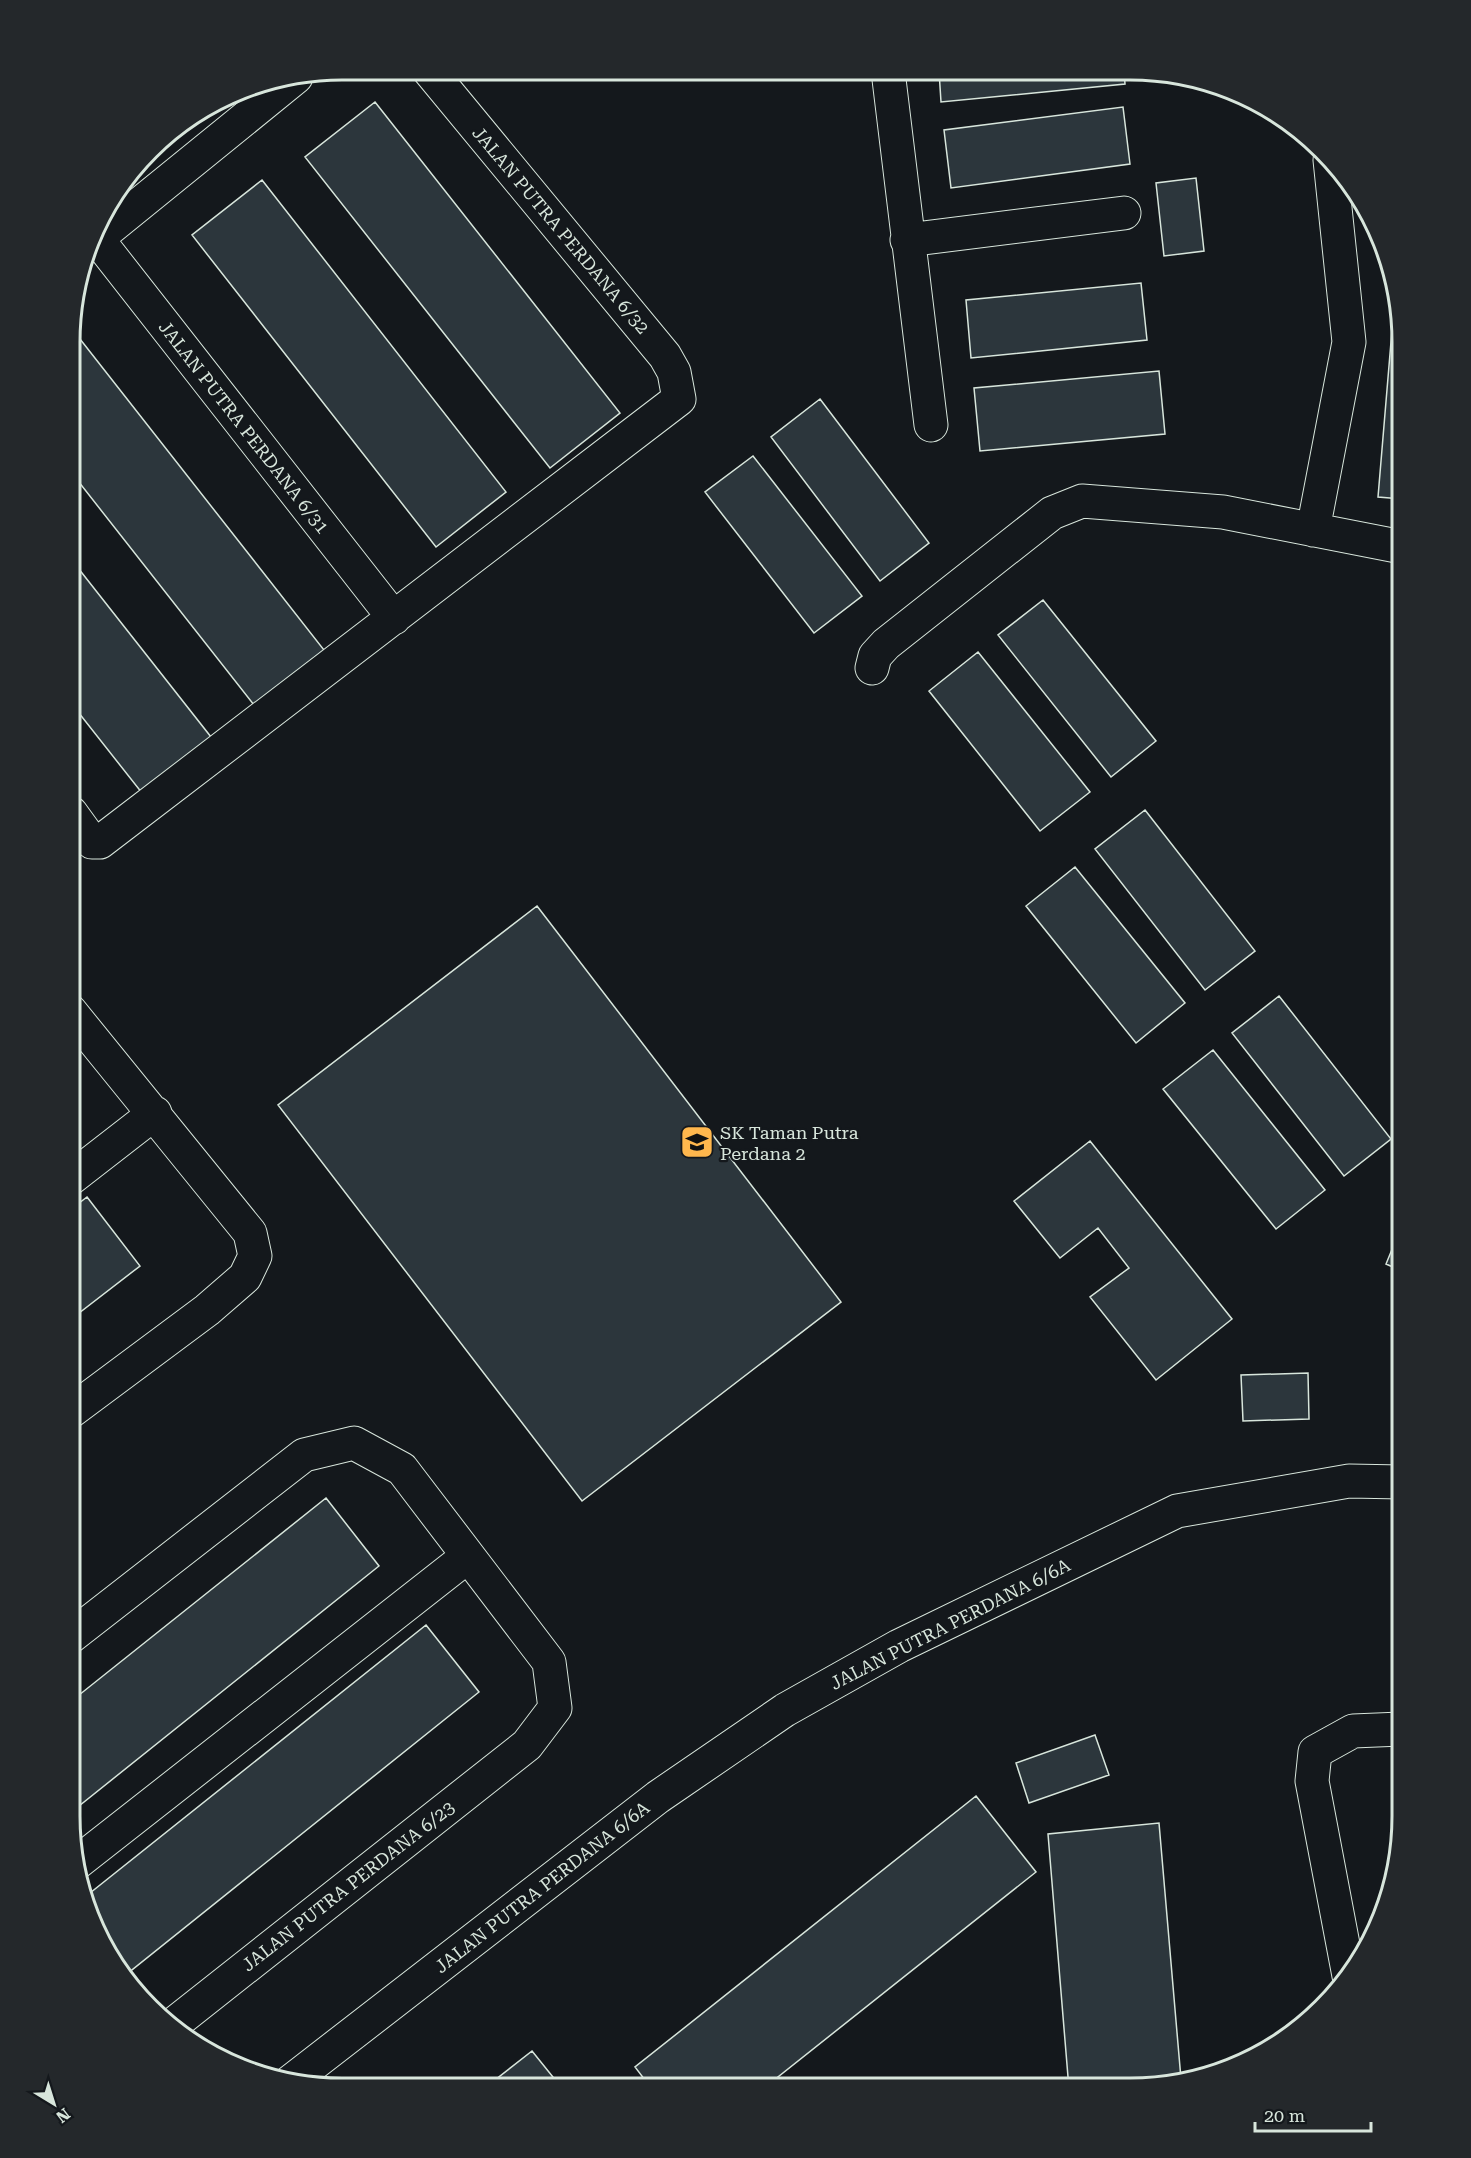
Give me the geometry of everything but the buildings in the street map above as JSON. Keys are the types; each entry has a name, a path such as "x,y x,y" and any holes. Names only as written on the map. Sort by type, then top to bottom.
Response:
{"street":[{"name":"JALAN PUTRA PERDANA 6/32","path":"394,618 679,399 674,372 665,356 437,80"},
{"path":"889,80 931,425"},
{"path":"105,230 285,86"},
{"path":"1312,530 1349,342 1332,176"},
{"path":"907,240 1124,213"},
{"name":"JALAN PUTRA PERDANA 6/31","path":"98,242 394,618"},
{"path":"872,668 874,656 886,644 1052,513 1082,501 1223,512 1392,545"},
{"path":"80,825 92,842 100,843 394,618"},
{"path":"80,1023 250,1233 255,1256 245,1277 207,1310 80,1405"},
{"path":"80,1171 155,1113"},
{"name":"JALAN PUTRA PERDANA 6/23","path":"80,1629 304,1455 354,1443 402,1469 549,1662 555,1708 527,1745 178,2021"},
{"name":"JALAN PUTRA PERDANA 6/6A","path":"300,2075 658,1797 785,1710 899,1646 1177,1511 1349,1481 1392,1482"},
{"path":"83,1858 468,1556"},
{"path":"1346,1963 1312,1781 1315,1752 1353,1731 1392,1729"}],"place":[{"name":"SK Taman Putra Perdana 2","path":"697,1142"}]}
